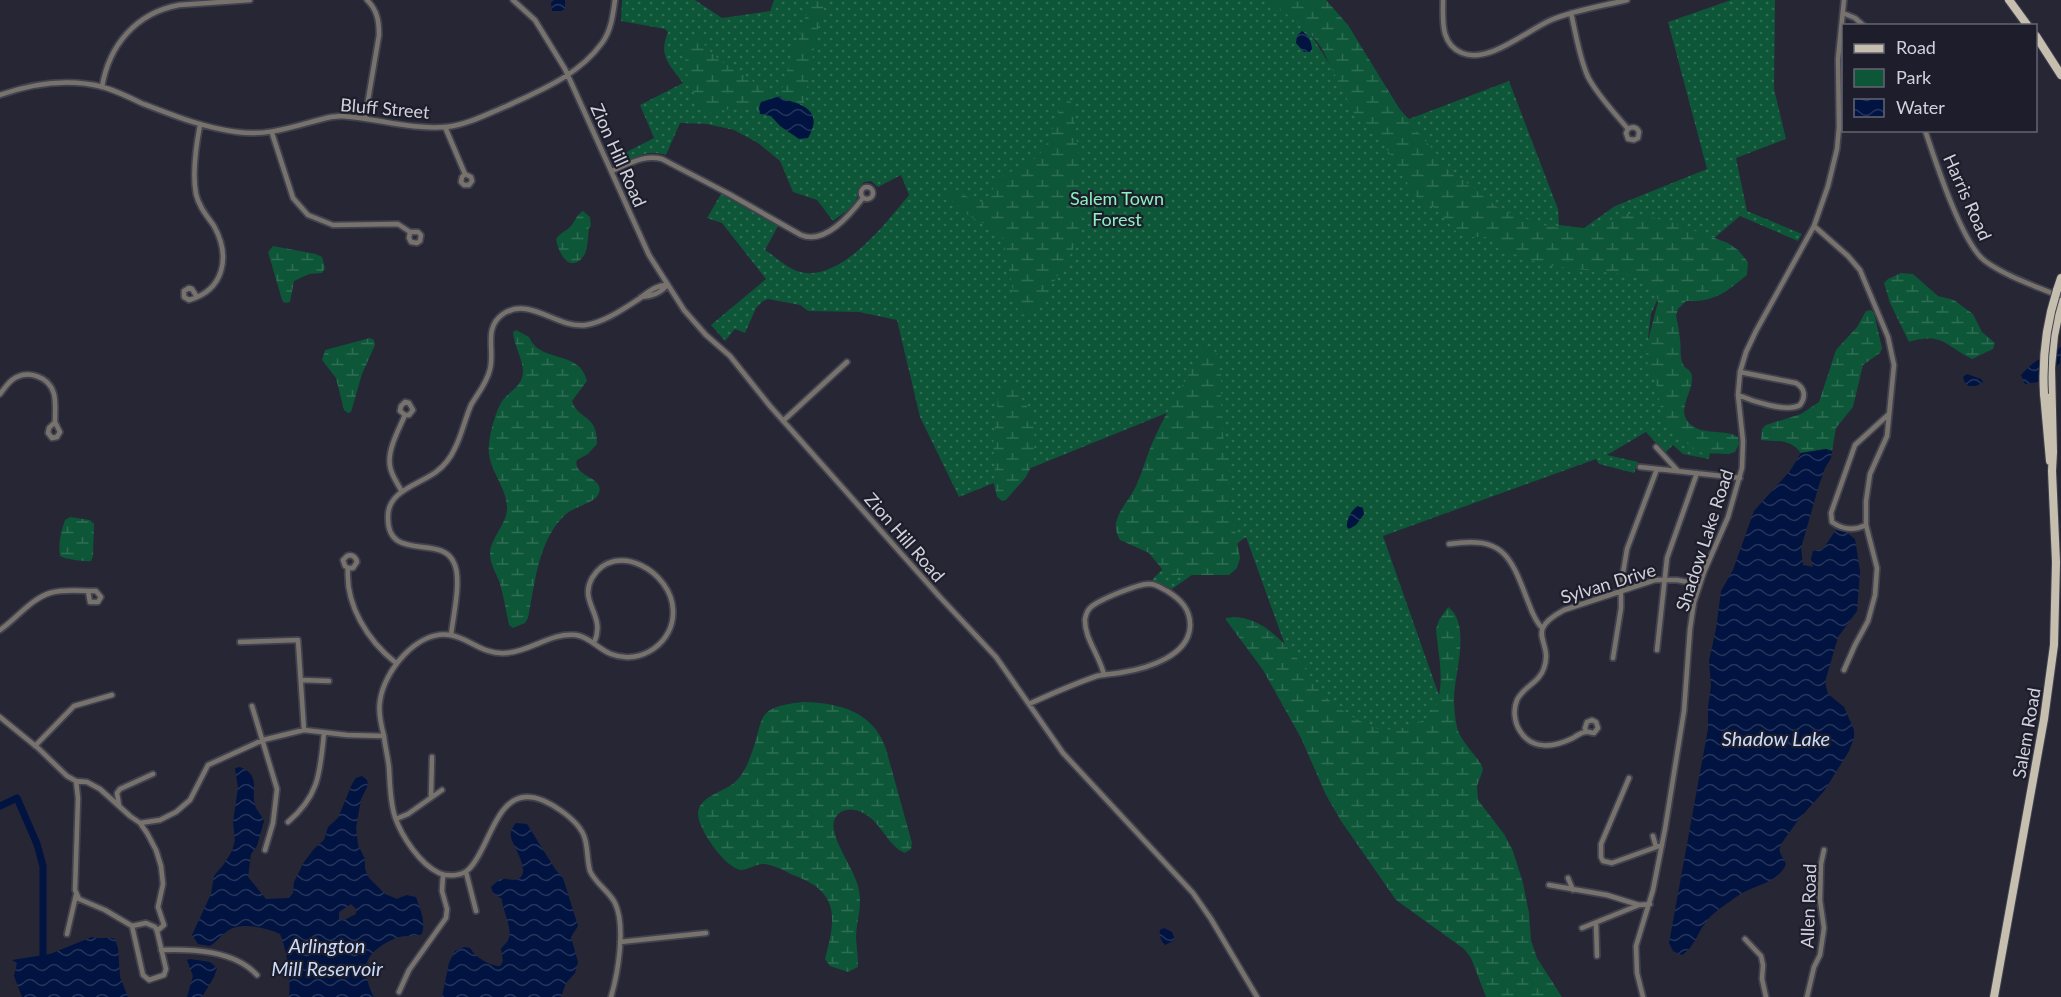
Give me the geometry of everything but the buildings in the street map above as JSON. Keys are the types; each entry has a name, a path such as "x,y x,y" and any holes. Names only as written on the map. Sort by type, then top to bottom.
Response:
{"main road":[{"path":"2009,0 2027,24"},
{"path":"2037,38 2061,75"},
{"name":"Salem Road","path":"2048,394 2043,369 2046,337 2061,278"},
{"name":"Salem Road","path":"1994,997 2046,710 2053,654 2056,562 2052,471 2048,452 2048,394 2052,349 2061,302"}],"street":[{"path":"102,87 107,65 114,49 134,25 149,16 179,5 250,0"},
{"path":"364,118 379,35 377,13 367,0"},
{"name":"Zion Hill Road","path":"513,0 535,20 552,47 612,171 645,247 684,310 730,356 783,421 996,657 1063,753 1195,896 1212,919 1257,997"},
{"name":"Bluff Street","path":"0,95 52,82 102,87 200,125 236,132 272,133 331,117 364,118 414,126 446,127 490,113 545,88 567,75 603,43 609,30 615,0"},
{"path":"1443,0 1446,39 1459,52 1474,56 1490,53 1544,23 1571,13 1628,0"},
{"name":"Shadow Lake Road","path":"1643,997 1637,973 1636,946 1650,904 1684,711 1692,616 1700,584 1725,524 1740,478 1743,441 1737,395 1740,372 1746,352 1756,332 1814,226 1828,186 1840,118 1838,59 1844,0"},
{"path":"1571,13 1582,58 1590,79 1599,94 1628,129"},
{"path":"1843,13 1856,18 1862,24"},
{"path":"197,297 209,291 216,284 223,266 217,234 199,202 195,186 200,125"},
{"path":"446,127 465,174"},
{"name":"Harris Road","path":"1926,132 1954,208 1975,250 1990,264 2059,293"},
{"path":"272,133 292,197 308,215 333,225 394,223 402,225 411,232"},
{"path":"612,171 644,158 662,159 807,237 816,237 827,232 847,217 863,198"},
{"path":"1814,226 1855,263 1870,290 1893,357 1894,373 1887,436 1870,474 1866,501 1866,525 1877,568 1876,588 1868,621 1851,651 1844,670"},
{"path":"451,635 457,579 454,563 444,551 437,548 411,547 404,544 391,532 389,506 402,492 437,472 454,452 472,404 487,379 492,357 491,332 496,320 512,309 524,308 570,324 584,325 604,319 646,293 667,285"},
{"path":"783,421 847,362"},
{"path":"1737,395 1790,408 1800,405 1804,397 1802,388 1796,383 1740,372"},
{"path":"0,394 10,382 21,375 40,377 47,382 54,394 55,422"},
{"path":"1866,525 1853,530 1840,527 1832,522 1830,513 1855,445 1890,413"},
{"path":"402,492 389,463 405,415"},
{"path":"1656,447 1678,471"},
{"path":"1640,467 1740,478"},
{"path":"1613,658 1627,549 1657,469"},
{"path":"1657,650 1664,579 1671,544 1697,473"},
{"path":"1449,544 1480,541 1504,554 1513,564 1535,619 1542,628 1545,667 1541,675 1524,690 1516,701 1517,728 1529,741 1546,746 1564,742 1586,731"},
{"path":"594,643 598,622 589,603 588,593 590,582 596,573 610,564 626,562 642,565 657,575 668,589 673,607 671,627 660,644 643,655 629,657 609,653 580,636 569,635 554,638 519,651 500,653 481,649 451,635 438,636 410,650 396,663 387,677 379,702 396,819 419,858 429,868 443,874 466,872 475,862 498,818 509,803 517,798 527,796 536,798 563,812 583,832 589,868 615,904 620,955 611,997"},
{"path":"348,568 349,595 359,616 375,644 396,663"},
{"name":"Sylvan Drive","path":"1542,628 1552,616 1564,610 1664,579 1700,584"},
{"path":"1029,704 1104,675 1126,672 1160,661 1182,647 1188,636 1190,625 1188,612 1181,601 1159,586 1146,584 1098,603 1089,609 1085,617 1086,626 1104,675"},
{"path":"0,630 44,596 60,592 88,591"},
{"path":"240,642 298,640 304,730"},
{"path":"301,680 329,681"},
{"path":"35,746 74,706 112,695"},
{"path":"252,706 277,789 273,823 265,850"},
{"path":"0,717 67,776 76,781 92,784 140,823 152,842 161,866 163,884 158,906 164,925 157,931"},
{"path":"140,823 160,820 176,812 190,800 208,765 263,740 284,733 304,730 384,736"},
{"path":"288,822 315,790 324,733"},
{"path":"430,797 432,757"},
{"path":"119,805 117,793 120,789 153,774"},
{"path":"1629,778 1603,839 1601,857 1603,861 1612,863 1659,846 1653,836"},
{"path":"67,934 76,895 76,781"},
{"path":"396,819 442,790"},
{"name":"Allen Road","path":"1807,997 1814,967 1820,955 1824,928 1820,900 1821,864 1824,850"},
{"path":"466,872 476,911"},
{"path":"399,992 409,970 446,918 447,909 442,891 443,874"},
{"path":"1568,878 1573,890"},
{"path":"1549,885 1607,895 1639,905"},
{"path":"76,895 132,926 146,923 155,927 165,973 162,976 148,980 141,971 132,926"},
{"path":"1582,928 1639,905 1650,904"},
{"path":"1596,924 1598,956"},
{"path":"620,942 706,933"},
{"path":"1745,939 1761,956 1766,997"},
{"path":"161,950 181,949 219,955 239,962 256,973"}],"green space":[{"name":"Salem Town Forest","path":"622,0 695,0 722,18 770,11 774,0 1283,0 1298,14 1332,68 1397,107 1409,119 1509,81 1558,209 1559,225 1584,228 1615,206 1707,169 1668,22 1731,0 1775,0 1774,89 1786,139 1736,158 1747,211 1802,234 1798,241 1740,216 1658,286 1661,292 1651,314 1648,338 1656,347 1664,404 1711,443 1709,459 1683,454 1673,445 1665,453 1646,432 1607,455 1638,462 1634,473 1599,464 1596,459 1383,536 1455,741 1339,784 1293,667 1246,537 1172,589 1152,580 1230,499 1222,501 1179,408 959,497 920,417 897,320 859,312 808,311 800,305 768,299 756,308 745,333 735,329 725,341 711,325 766,279 722,223 707,218 721,194 778,226 765,250 787,266 800,272 816,273 831,268 861,248 909,195 901,175 878,187 871,181 864,182 860,186 854,203 833,221 817,200 793,192 780,161 758,143 734,130 707,124 680,123 666,155 651,153 615,163 613,159 654,138 640,105 683,83 666,59 664,47 668,32 665,29 621,21"},
{"path":"813,0 825,0 804,104 782,99 780,96 792,53 797,46 803,22"},
{"path":"1269,0 1326,0 1348,25 1399,108 1414,128 1451,170 1497,207 1547,226 1583,231 1595,228 1622,214 1637,214 1671,222 1728,243 1738,250 1748,262 1747,275 1712,298 1686,301 1678,309 1676,316 1682,362 1692,376 1684,409 1685,416 1694,427 1699,429 1728,433 1738,437 1739,444 1735,452 1729,454 1702,453 1693,449 1663,420 1656,383 1646,359 1646,348 1658,302 1653,287 1641,278 1629,275 1536,262 1514,254 1486,237 1468,237 1454,230 1437,209 1413,194 1399,167 1379,138 1355,115 1321,47 1310,33"},
{"path":"691,34 699,36 717,57 759,85 772,98 761,102 759,111 739,108 711,112 704,110 698,105 685,64 686,46"},
{"path":"1069,100 1073,105 1083,201 1081,232 1055,280 1031,314 1024,315 1016,306 1003,239 995,229 965,213 951,200 947,191 952,187 974,200 983,202 986,200 996,180 1033,160 1044,149 1062,103"},
{"path":"583,211 590,217 588,243 583,257 573,263 562,255 556,239"},
{"path":"273,246 322,257 325,268 322,273 309,274 294,281 290,302 285,303 282,300 268,252"},
{"path":"1901,273 1913,274 1938,296 1954,300 1973,314 1982,332 1995,343 1993,349 1972,359 1937,340 1920,339 1909,342 1890,303 1884,283"},
{"path":"1871,310 1874,313 1882,348 1880,353 1863,365 1853,407 1836,428 1832,451 1826,449 1801,453 1787,443 1761,440 1762,429 1766,425 1801,414 1819,402 1836,350 1857,327 1866,311"},
{"path":"516,330 529,337 542,351 577,364 583,371 587,381 572,401 594,427 597,444 588,454 577,460 577,466 598,484 600,489 596,498 566,514 549,536 539,563 528,618 525,623 513,628 509,625 500,584 490,558 492,543 505,519 507,507 506,499 490,461 489,445 497,411 502,401 518,385 522,377 523,367 513,332"},
{"path":"370,338 374,340 375,345 362,374 351,412 348,413 344,410 336,378 322,360 325,350"},
{"path":"1209,347 1219,357 1221,422 1228,466 1228,491 1240,558 1237,568 1229,575 1170,575 1149,553 1120,540 1116,532 1116,523 1136,486 1165,417 1200,353 1204,348"},
{"path":"1011,381 1017,386 1032,414 1035,442 1031,467 1026,477 1006,500 1002,501 997,497 994,484 993,445 998,399 1003,387"},
{"path":"70,517 90,520 94,524 91,561 60,556 62,529 65,520"},
{"path":"1448,607 1455,615 1459,625 1460,637 1454,699 1456,720 1461,737 1483,770 1477,786 1478,800 1504,834 1513,851 1523,883 1531,940 1537,958 1562,997 1486,997 1471,958 1464,949 1396,900 1341,821 1326,795 1301,738 1263,670 1226,620 1226,618 1239,618 1263,626 1293,653 1320,691 1330,701 1366,724 1379,729 1389,729 1407,727 1422,721 1432,712 1438,700 1441,673 1436,629"},
{"path":"804,702 830,705 854,712 873,726 881,736 912,843 911,849 905,853 899,850 872,819 857,810 845,810 838,814 834,821 835,834 856,880 860,896 856,931 858,967 848,972 830,966 825,959 832,918 827,898 819,889 767,864 741,870 735,868 720,855 707,838 699,821 699,808 702,803 734,783 745,769 760,725 768,712 775,707"}],"water":[{"path":"554,0 565,0 565,9 552,11 551,3"},
{"path":"1302,31 1310,41 1312,49 1310,52 1304,52 1296,43 1297,36"},
{"path":"780,96 782,99 797,103 809,110 814,121 808,138 799,139 780,126 771,116 760,114 761,102"},
{"path":"2061,347 2060,363 2038,382 2025,384 2021,375 2035,362"},
{"path":"1967,374 1983,382 1976,386 1969,386 1963,377"},
{"name":"Shadow Lake","path":"1826,449 1832,451 1831,458 1819,485 1801,548 1803,565 1813,567 1811,559 1813,551 1823,549 1836,530 1846,532 1855,539 1860,571 1857,611 1838,637 1825,682 1828,694 1844,707 1854,730 1854,738 1849,751 1824,791 1781,844 1780,852 1786,864 1782,871 1771,880 1743,893 1710,917 1691,947 1682,955 1673,951 1669,943 1708,729 1711,686 1709,661 1721,591 1733,570 1754,511 1790,471 1801,453"},
{"path":"1358,506 1363,508 1364,514 1356,525 1349,529 1347,527 1348,518"},
{"name":"Arlington Mill Reservoir","path":"240,767 251,775 254,785 254,802 264,821 257,846 251,854 248,877 266,899 289,898 304,862 324,840 328,827 338,818 352,784 356,778 362,776 367,780 368,785 361,799 356,828 358,845 365,859 365,869 369,878 385,894 397,899 406,895 416,897 423,924 422,934 395,938 370,956 366,974 374,997 289,997 289,973 280,934 269,930 251,926 233,928 210,946 198,944 192,935 211,894 214,876 232,851 235,840 233,822 238,788 235,768","holes":["351,904 356,909 356,914 344,920 339,919 339,912"]},
{"path":"516,823 527,824 563,878 578,926 571,937 578,962 575,973 566,983 561,997 442,997 449,963 455,951 465,947 470,948 487,963 500,966 503,961 501,949 507,942 510,932 502,899 493,893 491,887 500,879 515,880 523,873 521,860 511,837 511,831"},
{"path":"1164,928 1172,932 1175,940 1165,945 1160,934 1160,930"},
{"path":"92,937 115,939 118,948 120,977 128,997 22,997 14,976 17,963 12,960 50,954"},
{"path":"187,960 210,962 217,968 202,997 187,997 193,976"}],"waterway":[{"path":"0,806 17,798 37,844 43,866 43,956 45,962"}]}
